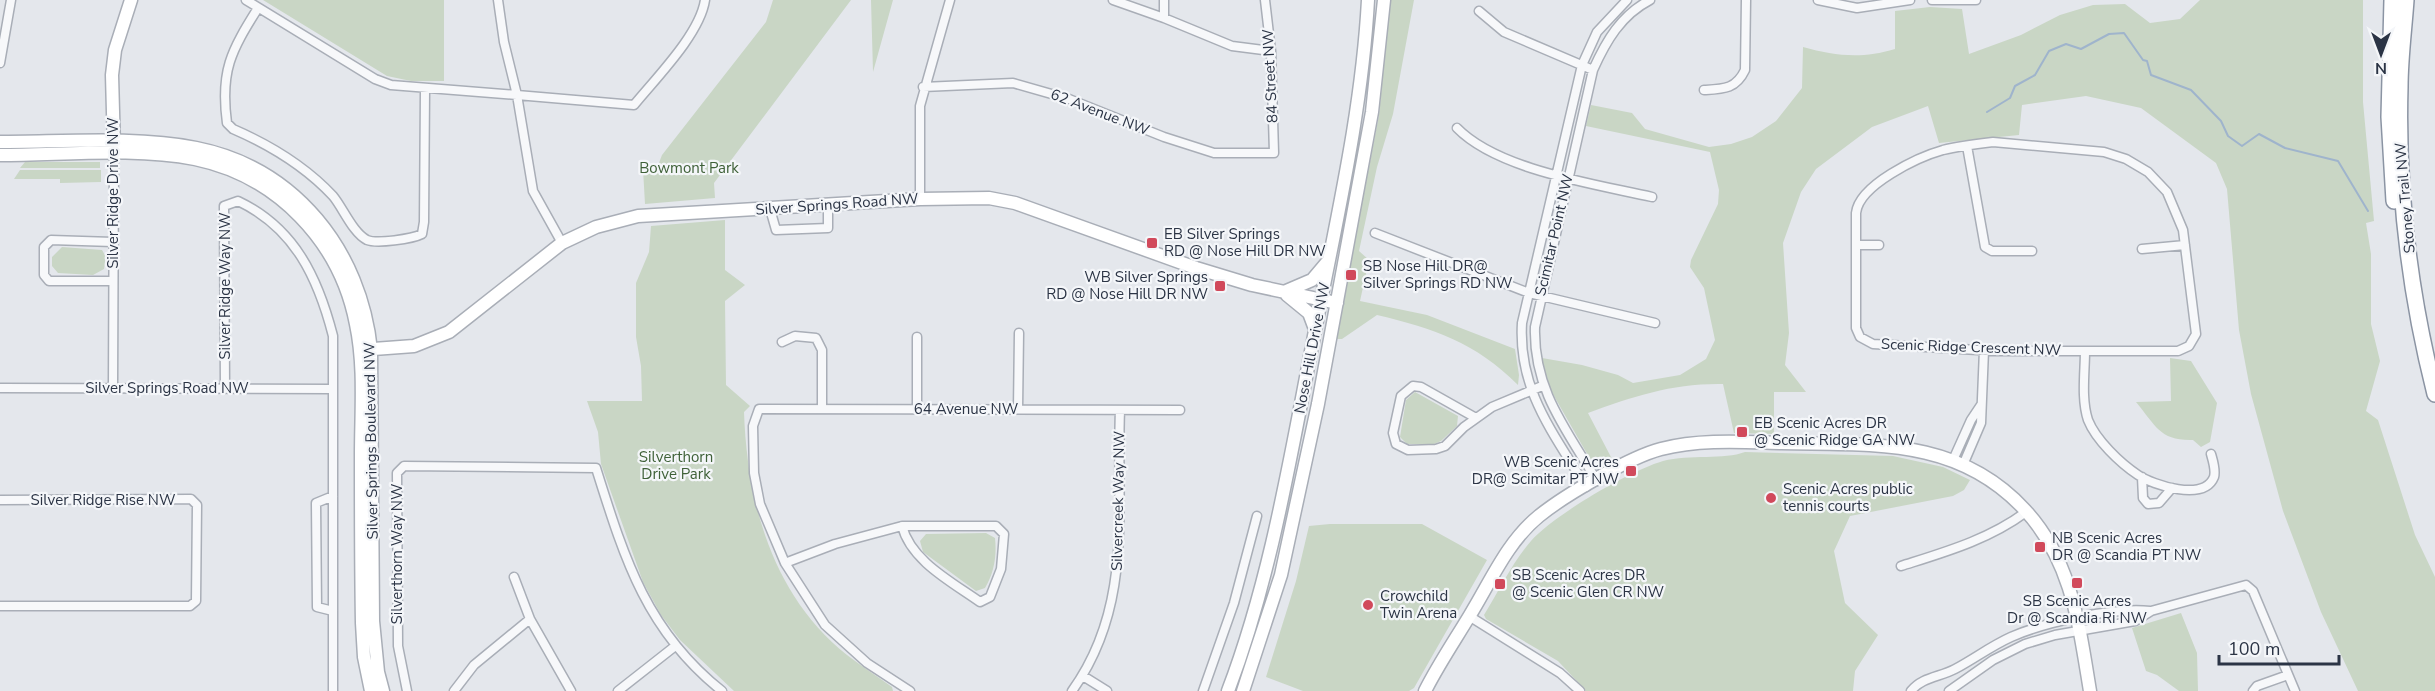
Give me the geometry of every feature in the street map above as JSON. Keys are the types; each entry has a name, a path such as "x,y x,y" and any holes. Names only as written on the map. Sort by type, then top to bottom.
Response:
{"highway":[{"path":"2392,0 2388,67 2390,159 2393,197 2407,242"},
{"name":"Stoney Trail NW","path":"2406,0 2400,116 2407,242 2422,341 2435,394"}],"street":[{"name":"Silver Ridge Drive NW","path":"113,388 112,75 115,50 131,0"},
{"path":"246,0 375,79 391,85 425,90 634,105 686,39 704,8 705,0"},
{"path":"498,0 533,191 562,243"},
{"path":"920,199 920,106 923,87 950,0"},
{"path":"1113,0 1232,46 1271,51"},
{"path":"1164,0 1164,18"},
{"name":"84 Street NW","path":"1265,0 1271,51 1274,153"},
{"name":"Nose Hill Drive NW","path":"1228,691 1244,649 1268,568 1353,141 1368,0"},
{"name":"Nose Hill Drive NW","path":"1243,691 1281,575 1337,303 1372,112 1384,0"},
{"name":"Scimitar Point NW","path":"1591,484 1530,390 1522,346 1522,323 1582,65 1597,32 1627,0"},
{"path":"1704,90 1728,89 1741,78 1745,70 1746,0"},
{"path":"1818,0 1867,7 1910,0"},
{"path":"1932,0 1976,0"},
{"name":"Scimitar Point NW","path":"1591,484 1542,386 1534,349 1540,296 1593,70 1611,34 1646,1"},
{"path":"0,63 6,5"},
{"path":"258,8 230,56 225,92 227,123 233,129 283,154 311,175 334,197 364,238 372,242 414,238 422,234 425,90"},
{"path":"1479,11 1504,32 1593,70"},
{"name":"62 Avenue NW","path":"923,87 1013,83 1069,99 1164,137 1214,153 1274,153"},
{"path":"1457,128 1480,146 1556,176 1652,197"},
{"name":"Silver Springs Boulevard NW","path":"0,142 114,148"},
{"name":"Scenic Ridge Crescent NW","path":"2009,142 2104,152 2126,159 2148,172 2167,192 2179,217 2185,245 2196,334 2189,346 2178,351 1984,350 1873,344 1863,340 1856,328 1856,245 1856,209 1865,194 1902,168 1927,156 1967,146 2009,142"},
{"name":"Silver Springs Boulevard NW","path":"0,155 172,144 220,154 261,172 290,192 320,221 347,262 369,325 366,350 362,623 364,657 371,691"},
{"path":"1967,146 1985,247 1992,251 2032,251"},
{"name":"Silver Springs Road NW","path":"366,350 414,346 449,332 562,243 596,227 638,216 920,199 989,198 1015,203 1196,268 1283,292 1337,303"},
{"name":"Silver Ridge Way NW","path":"225,389 224,206 238,201 254,209 281,232 311,270 320,291 333,336 333,691"},
{"path":"770,209 776,230 828,228 828,205"},
{"path":"1375,233 1529,293 1654,323"},
{"path":"113,242 51,240 44,247 44,274 49,281 113,281"},
{"path":"1856,245 1879,245"},
{"path":"2142,249 2185,245"},
{"path":"1283,292 1312,280 1328,261"},
{"path":"1283,292 1302,306 1315,329"},
{"path":"1018,409 1019,333"},
{"path":"782,342 795,336 816,338 822,350 822,409"},
{"path":"916,337 917,409"},
{"name":"Silver Springs Boulevard NW","path":"366,350 373,621 376,663 383,691"},
{"path":"1958,462 1971,420 1982,405 1984,350"},
{"path":"2085,351 2085,403 2089,422 2124,465 2142,477 2172,488 2195,489 2206,486 2214,475 2211,454"},
{"path":"1476,418 1421,387 1413,386 1401,396 1393,436 1396,444 1403,449 1436,450 1445,446 1476,418 1542,386"},
{"name":"Silver Springs Road NW","path":"0,388 333,389"},
{"name":"64 Avenue NW","path":"785,563 760,504 754,473 753,426 755,415 759,410 1180,410"},
{"name":"Silvercreek Way NW","path":"1072,691 1083,676 1111,608 1117,579 1120,410"},
{"path":"1425,691 1509,549 1522,532 1546,511 1643,455 1698,442 1887,445 1931,453 1958,462 2002,489 2026,512 2056,553 2064,571 2079,625 2090,691"},
{"name":"Silverthorn Way NW","path":"407,691 398,646 397,473 404,466 596,468 624,556 653,614 674,646"},
{"path":"2142,477 2143,498 2148,504 2159,503 2172,488"},
{"path":"333,496 316,502 316,514 317,607 333,611"},
{"name":"Silver Ridge Rise NW","path":"0,500 191,499 197,505 197,515 196,601 190,606 0,606"},
{"path":"1901,566 1977,542 2008,526 2026,512"},
{"path":"1203,691 1234,603 1257,516"},
{"path":"902,526 906,540 931,567 980,602 990,597 1001,569 1004,534 996,526 902,526 835,544 785,563 825,625 867,663 910,691"},
{"path":"514,577 530,619 571,691"},
{"path":"1949,691 1977,670 2025,644 2133,609 2151,611 2242,585 2249,587 2295,691"},
{"path":"1469,616 1560,673 1580,691"},
{"path":"454,691 474,665 530,619"},
{"path":"1911,691 1920,682 1948,672 2013,636 2079,625"},
{"path":"618,691 674,646 722,691"},
{"path":"1970,660 1977,670"},
{"path":"2253,691 2257,686 2288,675"},
{"path":"1083,676 1107,691"}],"green space":[{"path":"263,0 444,0 444,81 411,81 387,76"},
{"name":"Bowmont Park","path":"773,0 851,0 714,183 715,198 645,204 643,169 657,168 662,155 766,22"},
{"path":"871,0 893,0 873,72"},
{"path":"1390,0 1414,0 1393,114 1377,167 1359,251 1369,260 1360,301 1427,315 1515,349 1519,375 1518,385 1502,370 1470,348 1436,332 1398,320 1377,315 1342,339 1336,339 1379,115"},
{"path":"2200,0 2363,0 2363,102 2374,221 2366,223 2371,254 2371,324 2380,361 2366,411 2378,420 2415,535 2435,577 2435,691 2358,691 2321,612 2283,511 2251,394 2239,330 2227,189 2216,163 2141,108 2086,96 2022,105 2019,135 1939,143 1928,106 1872,127 1816,169 1801,192 1783,243 1789,333 1785,365 1806,392 1774,392 1774,434 1734,433 1723,384 1671,388 1638,396 1588,413 1612,459 1602,464 1590,459 1546,382 1542,358 1582,365 1618,375 1633,383 1680,375 1706,359 1715,340 1704,288 1690,267 1691,260 1718,204 1719,190 1710,152 1586,126 1591,105 1632,113 1645,129 1709,147 1731,144 1752,137 1776,121 1802,88 1803,47 1826,53 1849,55 1871,54 1895,49 1895,11 1930,7 1962,9 1969,54 2021,35 2060,15 2093,5 2125,4 2150,23 2180,19"},
{"path":"25,162 100,162 100,168 20,168"},
{"path":"20,170 101,170 101,182 60,183 60,179 14,179"},
{"name":"Silverthorn Drive Park","path":"725,220 725,270 745,285 725,301 726,385 750,406 744,412 746,446 758,513 769,546 800,605 821,631 847,655 892,687 893,691 734,691 680,640 661,615 643,582 601,464 598,432 587,401 642,401 641,366 636,337 636,283 649,252 651,226"},
{"path":"62,247 102,250 106,257 104,269 93,275 58,273 52,266 52,257"},
{"path":"2170,358 2191,361 2217,403 2210,442 2201,447 2193,440 2182,440 2166,435 2154,425 2136,402 2171,401"},
{"path":"1415,392 1458,416 1457,426 1441,441 1434,444 1407,444 1400,437 1406,400"},
{"path":"1745,452 1893,456 1943,467 1970,480 1964,490 1953,496 1850,516 1834,551 1845,603 1878,635 1855,671 1853,691 1586,691 1558,661 1486,619 1484,615 1531,541 1574,507 1631,474 1663,461 1727,456"},
{"path":"1422,524 1487,560 1414,688 1409,691 1303,691 1266,677 1296,581 1309,526"},
{"path":"986,533 995,538 994,564 985,588 976,591 923,552 920,541 926,534"},
{"path":"2181,613 2197,653 2198,691 2179,691 2157,675 2146,671 2132,628"}],"waterway":[{"path":"1987,112 2010,98 2015,86 2035,75 2049,51 2066,44 2081,49 2109,34 2124,33 2143,60 2147,61 2151,75 2191,90 2221,121 2228,136 2242,146 2259,134 2285,148 2338,161 2368,211"}],"place":[{"name":"EB Silver Springs RD @ Nose Hill DR NW","path":"1152,243"},
{"name":"SB Nose Hill DR@ Silver Springs RD NW","path":"1351,275"},
{"name":"WB Silver Springs RD @ Nose Hill DR NW","path":"1220,286"},
{"name":"EB Scenic Acres DR @ Scenic Ridge GA NW","path":"1742,432"},
{"name":"WB Scenic Acres DR@ Scimitar PT NW","path":"1631,471"},
{"name":"Scenic Acres public tennis courts","path":"1771,498"},
{"name":"NB Scenic Acres DR @ Scandia PT NW","path":"2040,547"},
{"name":"SB Scenic Acres Dr @ Scandia Ri NW","path":"2077,583"},
{"name":"SB Scenic Acres DR @ Scenic Glen CR NW","path":"1500,584"},
{"name":"Crowchild Twin Arena","path":"1368,605"}]}
